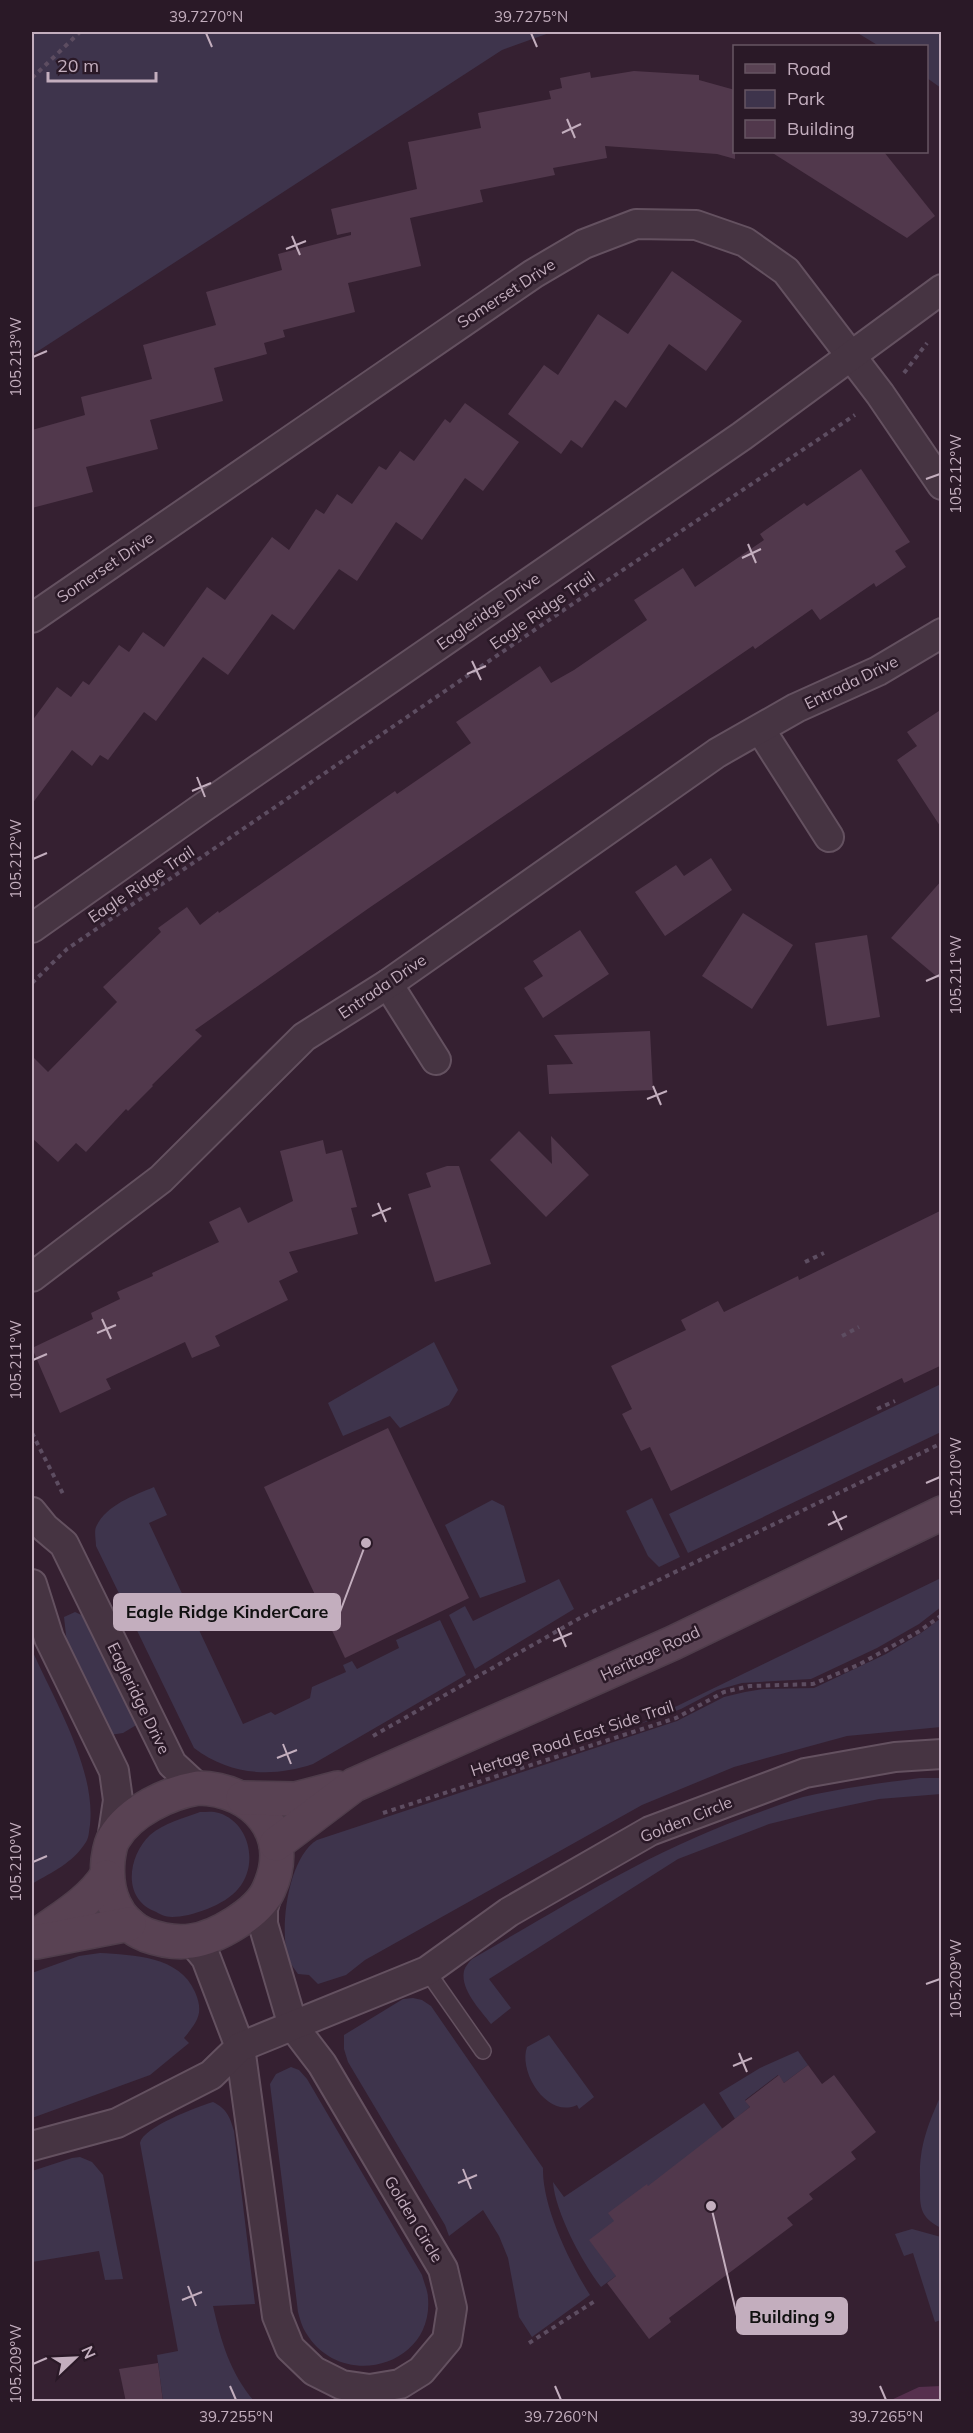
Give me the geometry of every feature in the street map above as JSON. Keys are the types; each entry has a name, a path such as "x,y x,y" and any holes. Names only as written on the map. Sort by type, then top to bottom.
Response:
{"main road":[{"name":"Heritage Road","path":"243,1798 296,1799 354,1785 672,1643 942,1513"},
{"name":"Heritage Road","path":"276,1844 354,1785"},
{"path":"198,1788 230,1792 243,1798 266,1820 276,1844 276,1859 268,1891 250,1913 211,1935 192,1941 180,1942 154,1938 129,1924 119,1913 111,1898 106,1877 112,1840 127,1823 151,1805 183,1790 198,1788"},
{"path":"32,1941 57,1920 80,1906 95,1893 106,1877"},
{"path":"32,1941 129,1924"}],"street":[{"name":"Somerset Drive","path":"32,618 533,274 584,244 636,224 696,225 746,242 786,271 880,394 942,485"},
{"name":"Eagleridge Drive","path":"32,928 193,814 742,436 942,289"},
{"name":"Entrada Drive","path":"32,1277 161,1179 304,1037 388,984 717,753 796,708 878,671 942,633"},
{"path":"760,729 829,837"},
{"path":"388,984 436,1060"},
{"name":"Eagleridge Drive","path":"32,1512 45,1528 64,1544 172,1764 198,1788"},
{"path":"32,1584 49,1638 114,1771 118,1800 112,1840"},
{"name":"Golden Circle","path":"32,2146 117,2123 211,2075 240,2047 427,1971 509,1912 650,1831 805,1773 896,1757 942,1754"},
{"name":"Golden Circle","path":"192,1941 206,1958 240,2047 277,2316 290,2348 314,2371 342,2385 370,2390 400,2384 421,2371 447,2340 452,2308 443,2269 322,2064 293,2026 263,1924 263,1909 268,1891"}],"lane":[{"path":"427,1971 483,2051"}],"path":[{"path":"32,78 80,32"},
{"name":"Eagle Ridge Trail","path":"32,983 67,949 633,562 858,413 901,377 929,340"},
{"path":"806,1262 824,1253"},
{"path":"842,1336 860,1328"},
{"path":"877,1409 895,1401"},
{"path":"370,1737 580,1618 942,1443"},
{"name":"Hertage Road East Side Trail","path":"374,1816 676,1718 724,1692 750,1686 813,1684 858,1665 918,1632 942,1615"},
{"path":"529,2343 595,2301"}],"green space":[{"path":"32,32 552,32 502,50 32,355"},
{"path":"856,32 941,32 941,88 928,79 928,45 877,45"},
{"path":"434,1342 458,1390 449,1405 400,1428 390,1416 343,1436 328,1403"},
{"path":"941,1384 941,1432 688,1553 669,1514"},
{"path":"154,1487 167,1515 149,1523 243,1724 271,1712 275,1715 310,1698 312,1687 346,1672 343,1665 352,1661 357,1669 399,1648 396,1640 440,1620 466,1675 313,1764 282,1771 251,1771 236,1769 208,1757 194,1748 96,1546 96,1527 106,1513 121,1502"},
{"path":"652,1498 680,1557 659,1567 648,1556 626,1511"},
{"path":"492,1500 504,1506 526,1582 480,1598 445,1525"},
{"path":"941,1578 941,1607 919,1624 877,1648 811,1679 742,1683 717,1690 681,1709 640,1724"},
{"path":"559,1579 574,1609 475,1669 449,1615 465,1606 473,1621"},
{"path":"75,1612 88,1618 138,1724 123,1733 110,1735 67,1644 64,1617"},
{"path":"941,1618 941,1727 847,1736 734,1767 642,1805 365,1960 346,1975 318,1984 309,1975 298,1974 290,1962 285,1941 289,1892 293,1875 300,1861 307,1849 317,1840 677,1721 724,1697 763,1689 814,1688 886,1654"},
{"path":"32,1650 72,1735 80,1758 87,1781 90,1825 87,1840 75,1856 32,1884"},
{"path":"920,1778 941,1778 941,1794 879,1799 769,1824 678,1859 489,1979 511,2008 491,2024 468,1992 464,1971 472,1959 613,1878 685,1842 803,1797 847,1788"},
{"path":"200,1812 219,1813 230,1818 238,1826 248,1846 248,1868 238,1889 225,1900 188,1915 165,1916 144,1905 137,1897 133,1887 133,1865 137,1854 150,1835 174,1821"},
{"path":"100,1953 154,1960 167,1964 188,1980 198,1999 199,2006 196,2022 184,2038 189,2043 150,2075 32,2118 32,1973 79,1956"},
{"path":"403,1999 422,2000 431,2006 543,2168 547,2200 552,2217 566,2251 590,2295 532,2337 519,2317 508,2258 499,2236 483,2210 449,2236 445,2225 348,2062 344,2049 344,2035"},
{"path":"549,2035 594,2097 579,2109 577,2105 566,2108 556,2106 546,2100 531,2080 525,2058 527,2047"},
{"path":"798,2051 808,2065 784,2083 778,2075 745,2100 750,2107 735,2119 719,2093 760,2068"},
{"path":"291,2067 299,2070 307,2079 422,2275 426,2287 428,2298 426,2321 417,2340 402,2355 383,2363 362,2366 341,2362 322,2351 306,2333 300,2320 270,2084 276,2074"},
{"path":"941,2095 941,2228 927,2218 921,2206 920,2165 923,2144"},
{"path":"213,2102 227,2114 234,2131 255,2304 213,2306 219,2332 233,2368 254,2401 163,2401 157,2355 178,2351 140,2143 143,2137 160,2124"},
{"path":"704,2103 729,2138 654,2193 647,2185 614,2221 616,2276 601,2287 586,2265 564,2222 553,2182 564,2197"},
{"path":"80,2157 92,2162 103,2175 123,2279 105,2280 99,2251 32,2262 32,2171"},
{"path":"912,2229 941,2237 941,2320 935,2322 913,2253 904,2256 895,2234"}],"shaded area":[{"path":"941,2386 941,2401 889,2401 919,2387"}],"building":[{"path":"634,71 699,75 699,80 733,89 733,153 735,153 735,159 717,154 605,146 607,158 553,168 555,175 480,190 483,202 410,218 421,266 348,283 355,312 283,330 285,337 264,343 267,354 214,368 223,401 150,420 158,449 86,467 93,492 32,508 32,430 85,415 81,397 152,379 143,345 216,325 206,292 282,270 278,254 351,235 351,232 337,235 331,209 417,189 408,142 481,128 478,113 551,99 549,91 562,88 560,78 590,72 591,78"},
{"path":"773,153 885,153 935,216 907,238"},
{"path":"672,271 742,321 706,371 669,344 626,408 615,400 582,448 571,440 561,454 508,414 544,365 558,375 598,314 628,334"},
{"path":"465,403 519,442 483,491 465,478 422,540 396,522 357,581 339,569 294,630 272,614 228,675 203,657 156,721 144,712 108,760 100,755 92,766 72,750 32,804 32,721 57,687 71,697 83,681 89,685 119,645 129,652 143,632 164,647 207,587 225,600 272,537 289,550 316,509 324,514 337,494 352,504 379,466 386,470 400,451 414,461 445,419 450,423"},
{"path":"861,469 910,542 895,551 906,567 876,587 874,583 820,620 812,609 755,649 753,646 369,908 195,1030 202,1036 128,1111 126,1109 86,1152 76,1143 58,1162 32,1138 32,1056 48,1072 117,1002 103,987 161,932 158,928 187,907 200,925 218,911 219,913 395,791 397,794 471,743 456,722 540,666 551,683 574,670 647,620 634,600 683,568 695,587 764,540 760,534 804,503 807,506"},
{"path":"942,709 942,829 897,760 917,746 907,732"},
{"path":"711,858 732,890 665,936 635,892 676,865 684,876"},
{"path":"942,880 942,981 891,938"},
{"path":"743,913 793,945 752,1009 702,976"},
{"path":"580,930 609,974 543,1018 524,988 543,976 533,961"},
{"path":"867,935 880,1017 827,1026 815,943"},
{"path":"650,1031 653,1090 549,1094 547,1065 573,1064 554,1035"},
{"path":"519,1131 552,1164 551,1136 589,1175 546,1217 490,1160"},
{"path":"323,1140 326,1154 342,1150 357,1207 351,1208 358,1234 289,1252 298,1272 279,1281 288,1300 215,1336 220,1346 192,1358 185,1342 106,1379 111,1389 60,1413 32,1348 93,1319 91,1313 120,1299 117,1292 219,1242 209,1222 240,1207 248,1223 293,1201 280,1151"},
{"path":"447,1166 459,1166 491,1264 435,1282 408,1194 431,1187 426,1173"},
{"path":"942,1210 942,1365 904,1383 902,1378 671,1491 650,1447 641,1451 622,1414 632,1409 611,1366 686,1330 681,1320 718,1301 724,1312 798,1276 799,1280"},
{"path":"388,1428 469,1598 345,1658 264,1487"},
{"path":"808,2065 822,2084 834,2075 876,2132 851,2152 856,2159 809,2194 813,2199 787,2218 793,2225 669,2318 671,2322 649,2339 607,2283 616,2276 589,2240 614,2221 608,2213 647,2184 648,2186 750,2107 745,2101 779,2075 784,2083"},
{"path":"158,2363 163,2402 126,2402 119,2369"}],"place":[{"name":"Eagle Ridge KinderCare","path":"366,1543"},
{"name":"Building 9","path":"711,2206"}]}
